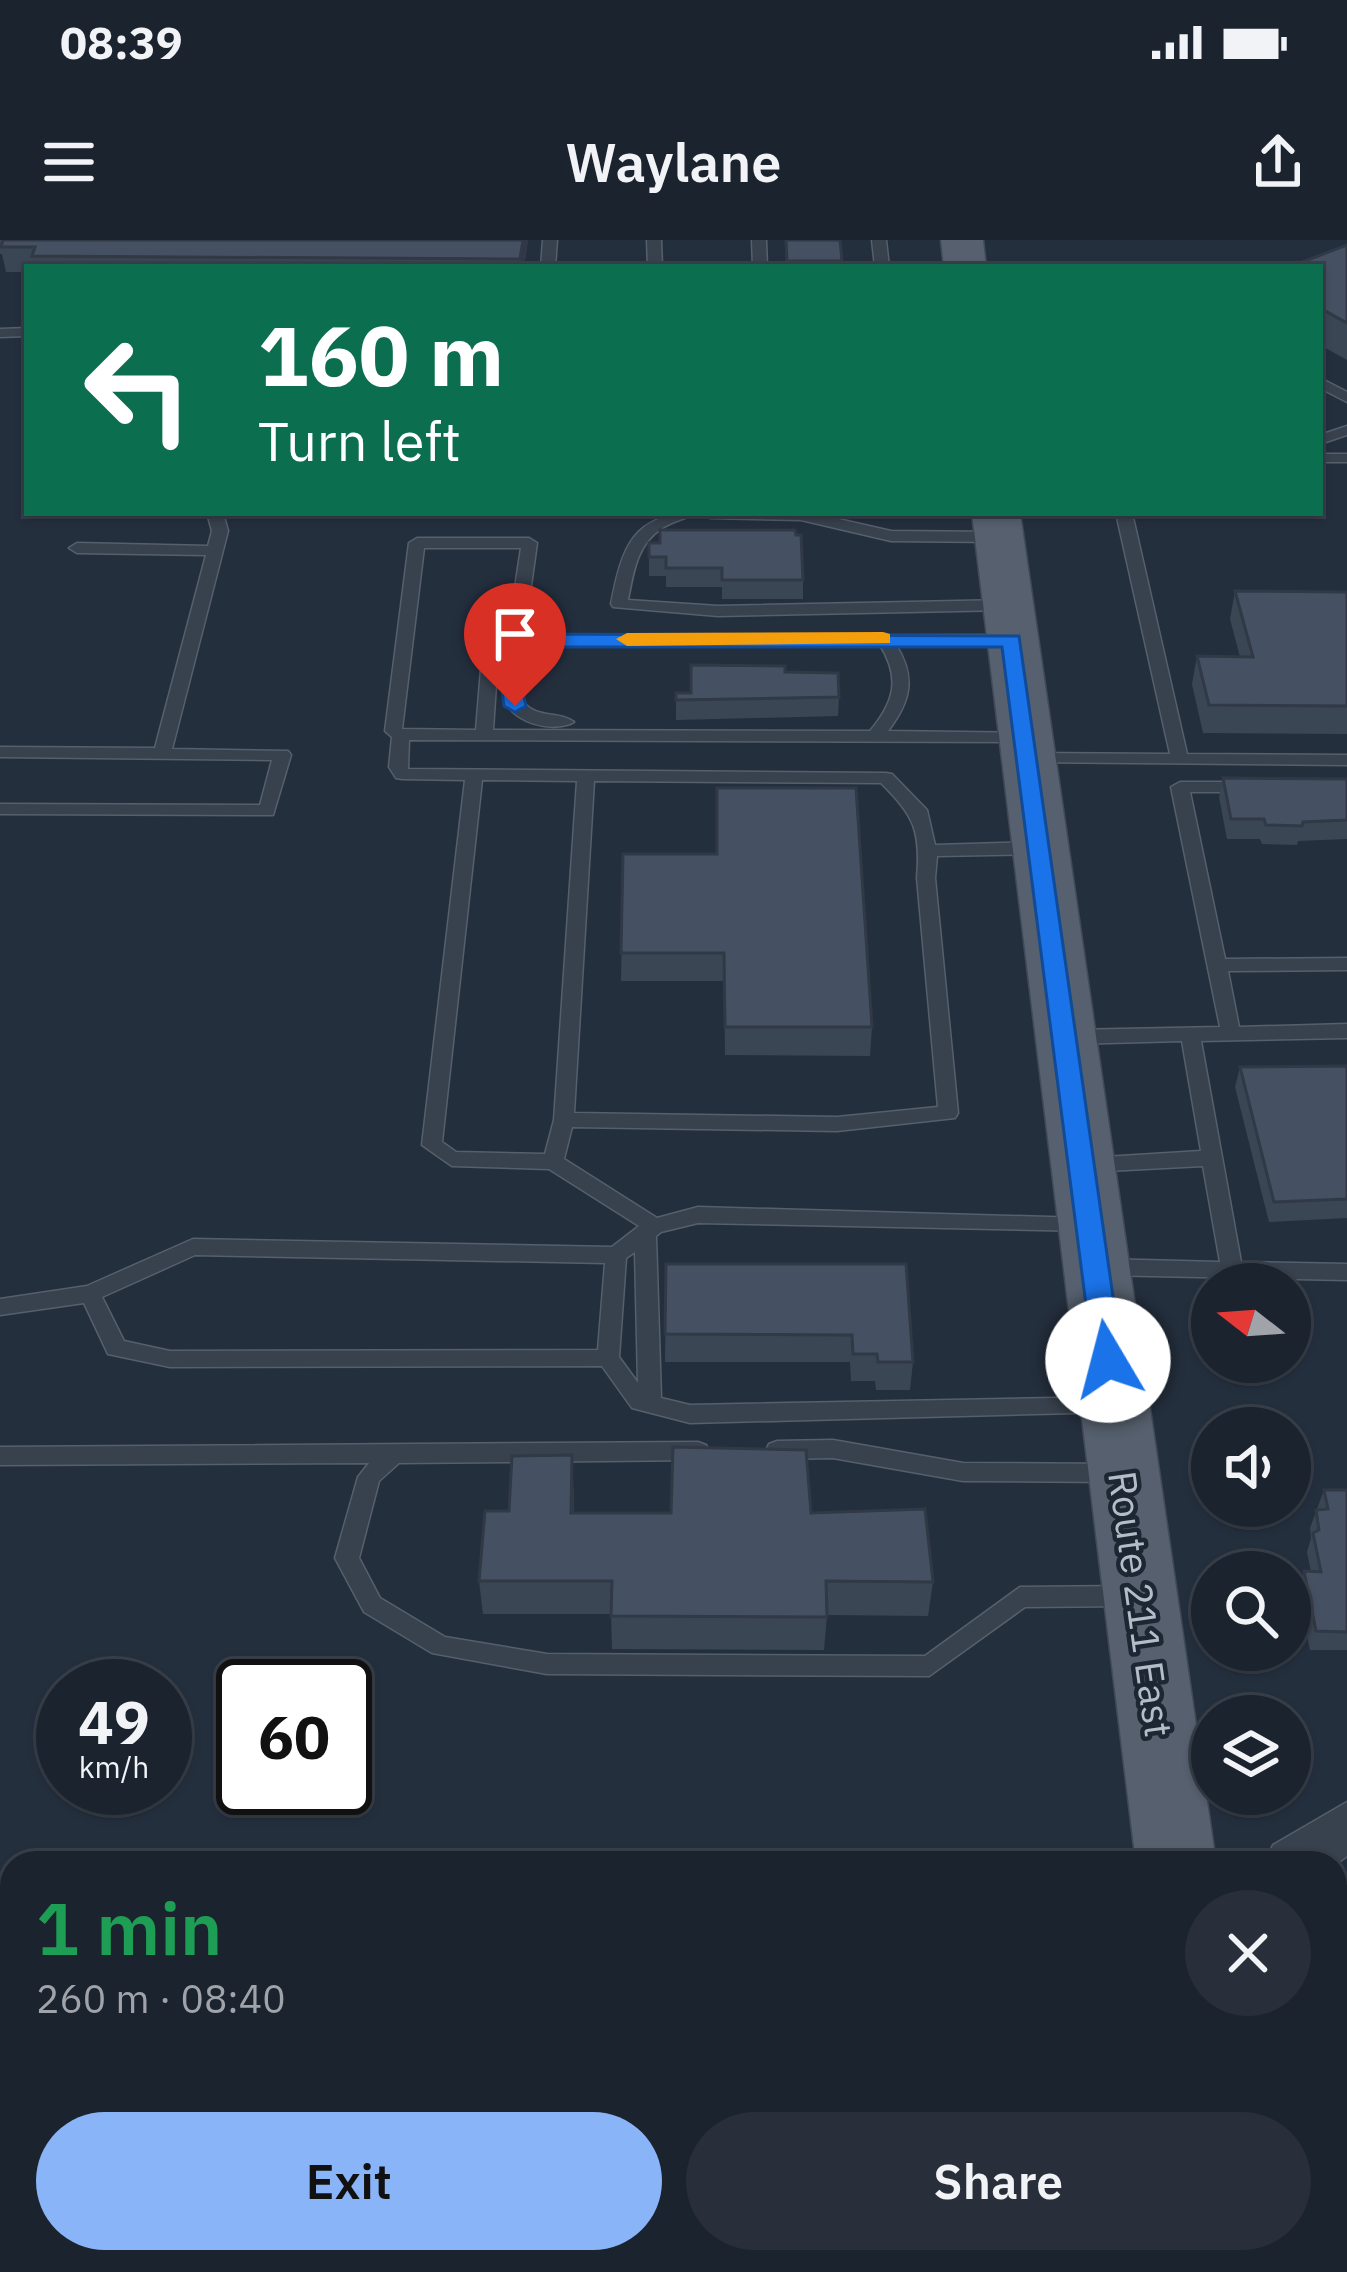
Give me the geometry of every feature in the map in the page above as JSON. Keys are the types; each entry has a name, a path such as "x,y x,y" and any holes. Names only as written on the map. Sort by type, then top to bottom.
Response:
{"main road":[{"name":"Route 211 East","path":"998,525 1174,1850"}],"street":[{"path":"1310,1851 1347,1826"}],"lane":[{"path":"162,754 220,531 216,516"},
{"path":"679,516 660,522 634,543 619,604 1010,623"},
{"path":"809,516 891,536 998,525"},
{"path":"888,516 891,536"},
{"path":"1125,516 1180,759"},
{"path":"854,736 807,725 536,719 522,713 511,698 511,683 521,641 529,543 418,543 393,731 400,735 484,734 854,736 875,736 1180,759 1347,760"},
{"path":"77,548 214,551"},
{"path":"484,734 489,669 521,641 884,639 1010,623"},
{"path":"875,736 897,711 905,685 896,656 884,639"},
{"path":"400,735 398,767 402,774 886,778 918,810 928,851 926,878 948,1113 838,1124 564,1120"},
{"path":"0,752 282,754 267,812 0,809"},
{"path":"553,1162 564,1120 586,777"},
{"path":"474,778 433,1145 452,1159 553,1162 650,1229"},
{"path":"1232,1033 1180,787 1276,787"},
{"path":"928,851 1038,848"},
{"path":"1217,965 1347,964"},
{"path":"1064,1038 1347,1030"},
{"path":"1190,1034 1231,1263"},
{"path":"1089,1220 1213,1158"},
{"path":"0,1307 90,1294 193,1247 616,1255 650,1229 698,1215 1089,1220 1214,1263"},
{"path":"650,1229 650,1404"},
{"path":"616,1255 608,1358 640,1402 690,1414 1114,1406"},
{"path":"1311,1271 1347,1272"},
{"path":"90,1294 116,1348 170,1359 608,1358"},
{"path":"0,1456 833,1449 963,1472 1123,1473"},
{"path":"394,1454 369,1478 347,1558 372,1605 440,1646 547,1664 929,1666 1020,1597 1140,1596"}],"building":[{"path":"3,240 523,240 520,259 32,256 35,247 1,247"},
{"path":"786,240 840,240 842,261 787,261"},
{"path":"1347,245 1347,323 1323,310 1323,264 1297,264"},
{"path":"660,530 795,530 801,535 803,580 722,580 722,568 666,568 666,557 649,557 649,543 660,543"},
{"path":"1235,591 1347,592 1347,706 1209,705 1197,656 1253,657"},
{"path":"691,665 785,666 785,672 838,673 839,697 676,700 676,693 691,693"},
{"path":"1223,778 1347,779 1347,820 1303,822 1302,826 1231,819"},
{"path":"717,788 856,788 872,1027 725,1027 724,953 621,953 623,854 717,854"},
{"path":"1347,1066 1347,1199 1274,1202 1240,1067"},
{"path":"666,1264 906,1264 913,1362 878,1362 877,1354 853,1354 852,1335 665,1334"},
{"path":"673,1447 806,1450 811,1513 925,1509 933,1582 826,1581 827,1617 611,1616 612,1581 479,1581 485,1511 509,1511 512,1456 572,1455 571,1513 671,1513"},
{"path":"1324,1490 1347,1490 1347,1632 1316,1631 1311,1606 1311,1571 1321,1572 1313,1533 1319,1530 1316,1510 1328,1509"}],"slow traffic":[{"path":"627,639 883,639"}],"route":[{"path":"515,706 511,683 527,641 1012,640 1108,1360"}]}
